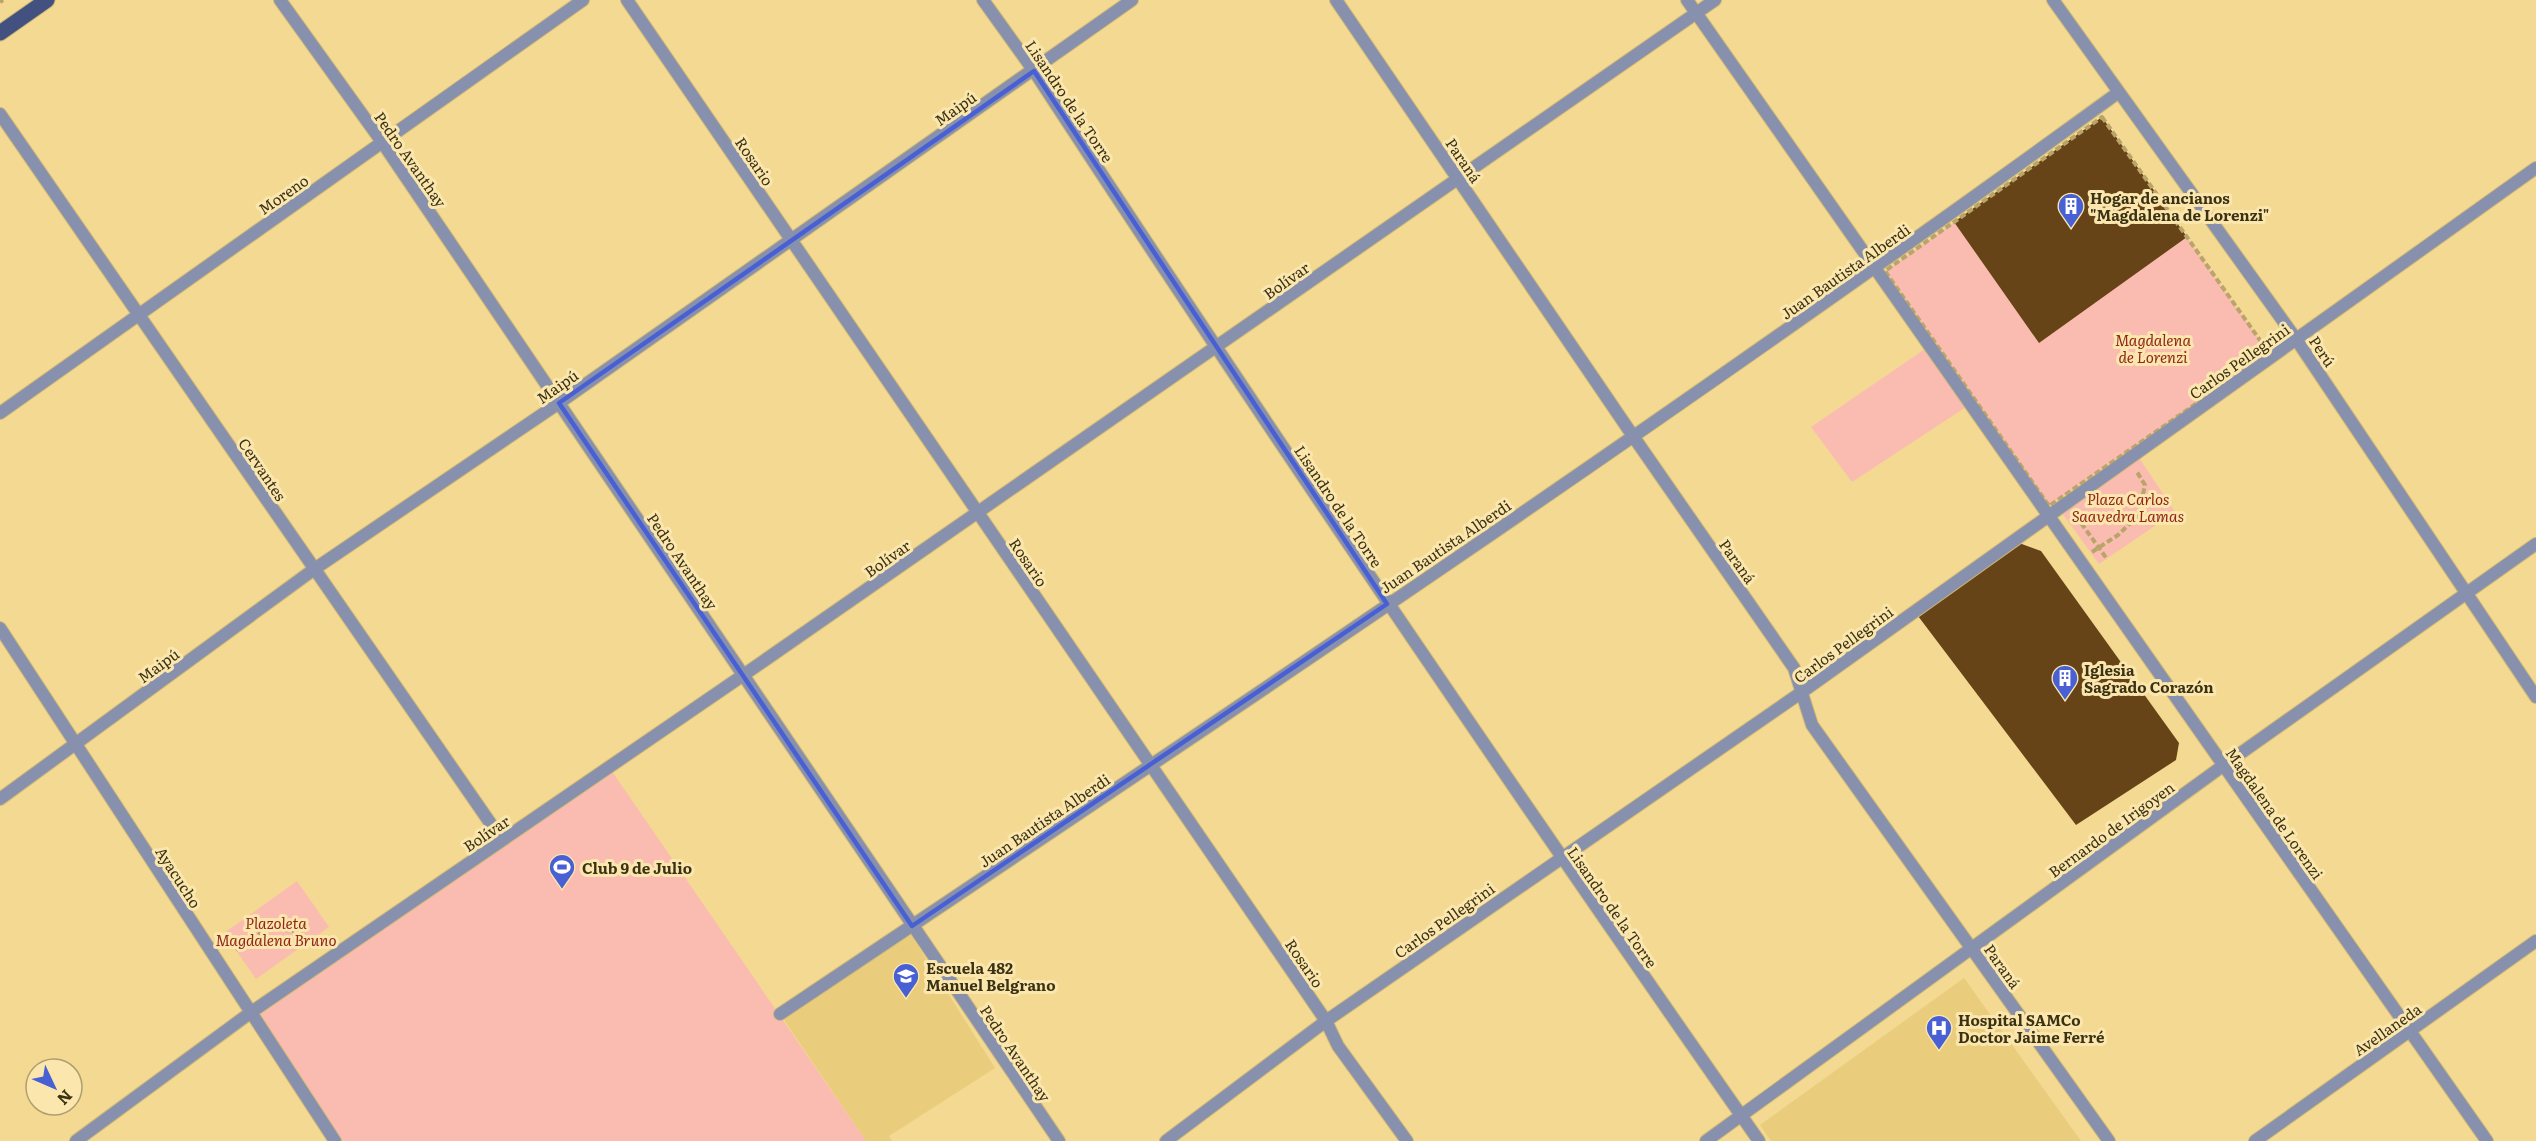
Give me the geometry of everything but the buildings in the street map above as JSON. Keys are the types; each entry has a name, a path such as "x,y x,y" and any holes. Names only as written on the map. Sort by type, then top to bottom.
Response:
{"main road":[{"path":"0,33 47,0"}],"street":[{"name":"Pedro Avanthay","path":"280,0 382,142 1059,1141"},
{"name":"Moreno","path":"0,413 583,0"},
{"name":"Rosario","path":"627,0 1326,1020 1338,1046 1407,1141"},
{"name":"Lisandro de la Torre","path":"983,0 1034,71 1215,348 1387,604 1560,858 1759,1141"},
{"name":"Maipú","path":"0,798 313,570 559,403 1132,0"},
{"name":"Paraná","path":"1336,0 1794,668 1812,725 2109,1141"},
{"name":"Magdalena de Lorenzi","path":"1687,0 2487,1141"},
{"name":"Bolívar","path":"76,1141 250,1013 978,513 1715,0"},
{"name":"Perú","path":"2053,0 2296,339 2536,697"},
{"name":"Juan Bautista Alberdi","path":"780,1014 1152,766 1877,269 2119,92"},
{"name":"Cervantes","path":"0,114 140,314 313,570 502,840"},
{"name":"Carlos Pellegrini","path":"1166,1141 1326,1020 1802,692 2536,168"},
{"name":"Bernardo de Irigoyen","path":"1706,1141 2224,765 2536,544"},
{"name":"Ayacucho","path":"0,628 335,1141"},
{"name":"Avellaneda","path":"2255,1141 2536,941"}],"path":[{"path":"2102,117 2269,353 2049,506 1885,271 2102,117"},
{"path":"2091,553 2138,516 2145,485 2132,464"},
{"path":"2074,513 2107,559"},
{"path":"236,950 268,928 300,932 308,943"}],"highlighted area":[{"path":"1034,71 1387,604 912,926 559,403"}],"shaded area":[{"path":"911,935 995,1068 889,1136 892,1141 866,1141 780,1014"},
{"name":"Hospital SAMCo Doctor Jaime Ferré","path":"1964,978 2081,1141 1771,1141 1760,1125"}],"green space":[{"name":"Magdalena de Lorenzi","path":"1954,222 2187,237 2269,353 2049,506 1885,271"},
{"path":"1925,349 1966,407 1852,482 1811,427"},
{"name":"Plaza Carlos Saavedra Lamas","path":"2140,459 2175,512 2099,564 2062,513"},
{"name":"Club 9 de Julio","path":"609,767 866,1141 335,1141 250,1013"},
{"name":"Plazoleta Magdalena Bruno","path":"297,881 329,927 256,979 224,933"}],"place":[{"name":"Hogar de ancianos \"Magdalena de Lorenzi\"","path":"2071,229"},
{"name":"Iglesia Sagrado Corazón","path":"2065,701"},
{"name":"Club 9 de Julio","path":"562,890"},
{"name":"Escuela 482 Manuel Belgrano","path":"906,999"},
{"name":"Hospital SAMCo Doctor Jaime Ferré","path":"1939,1051"}]}
